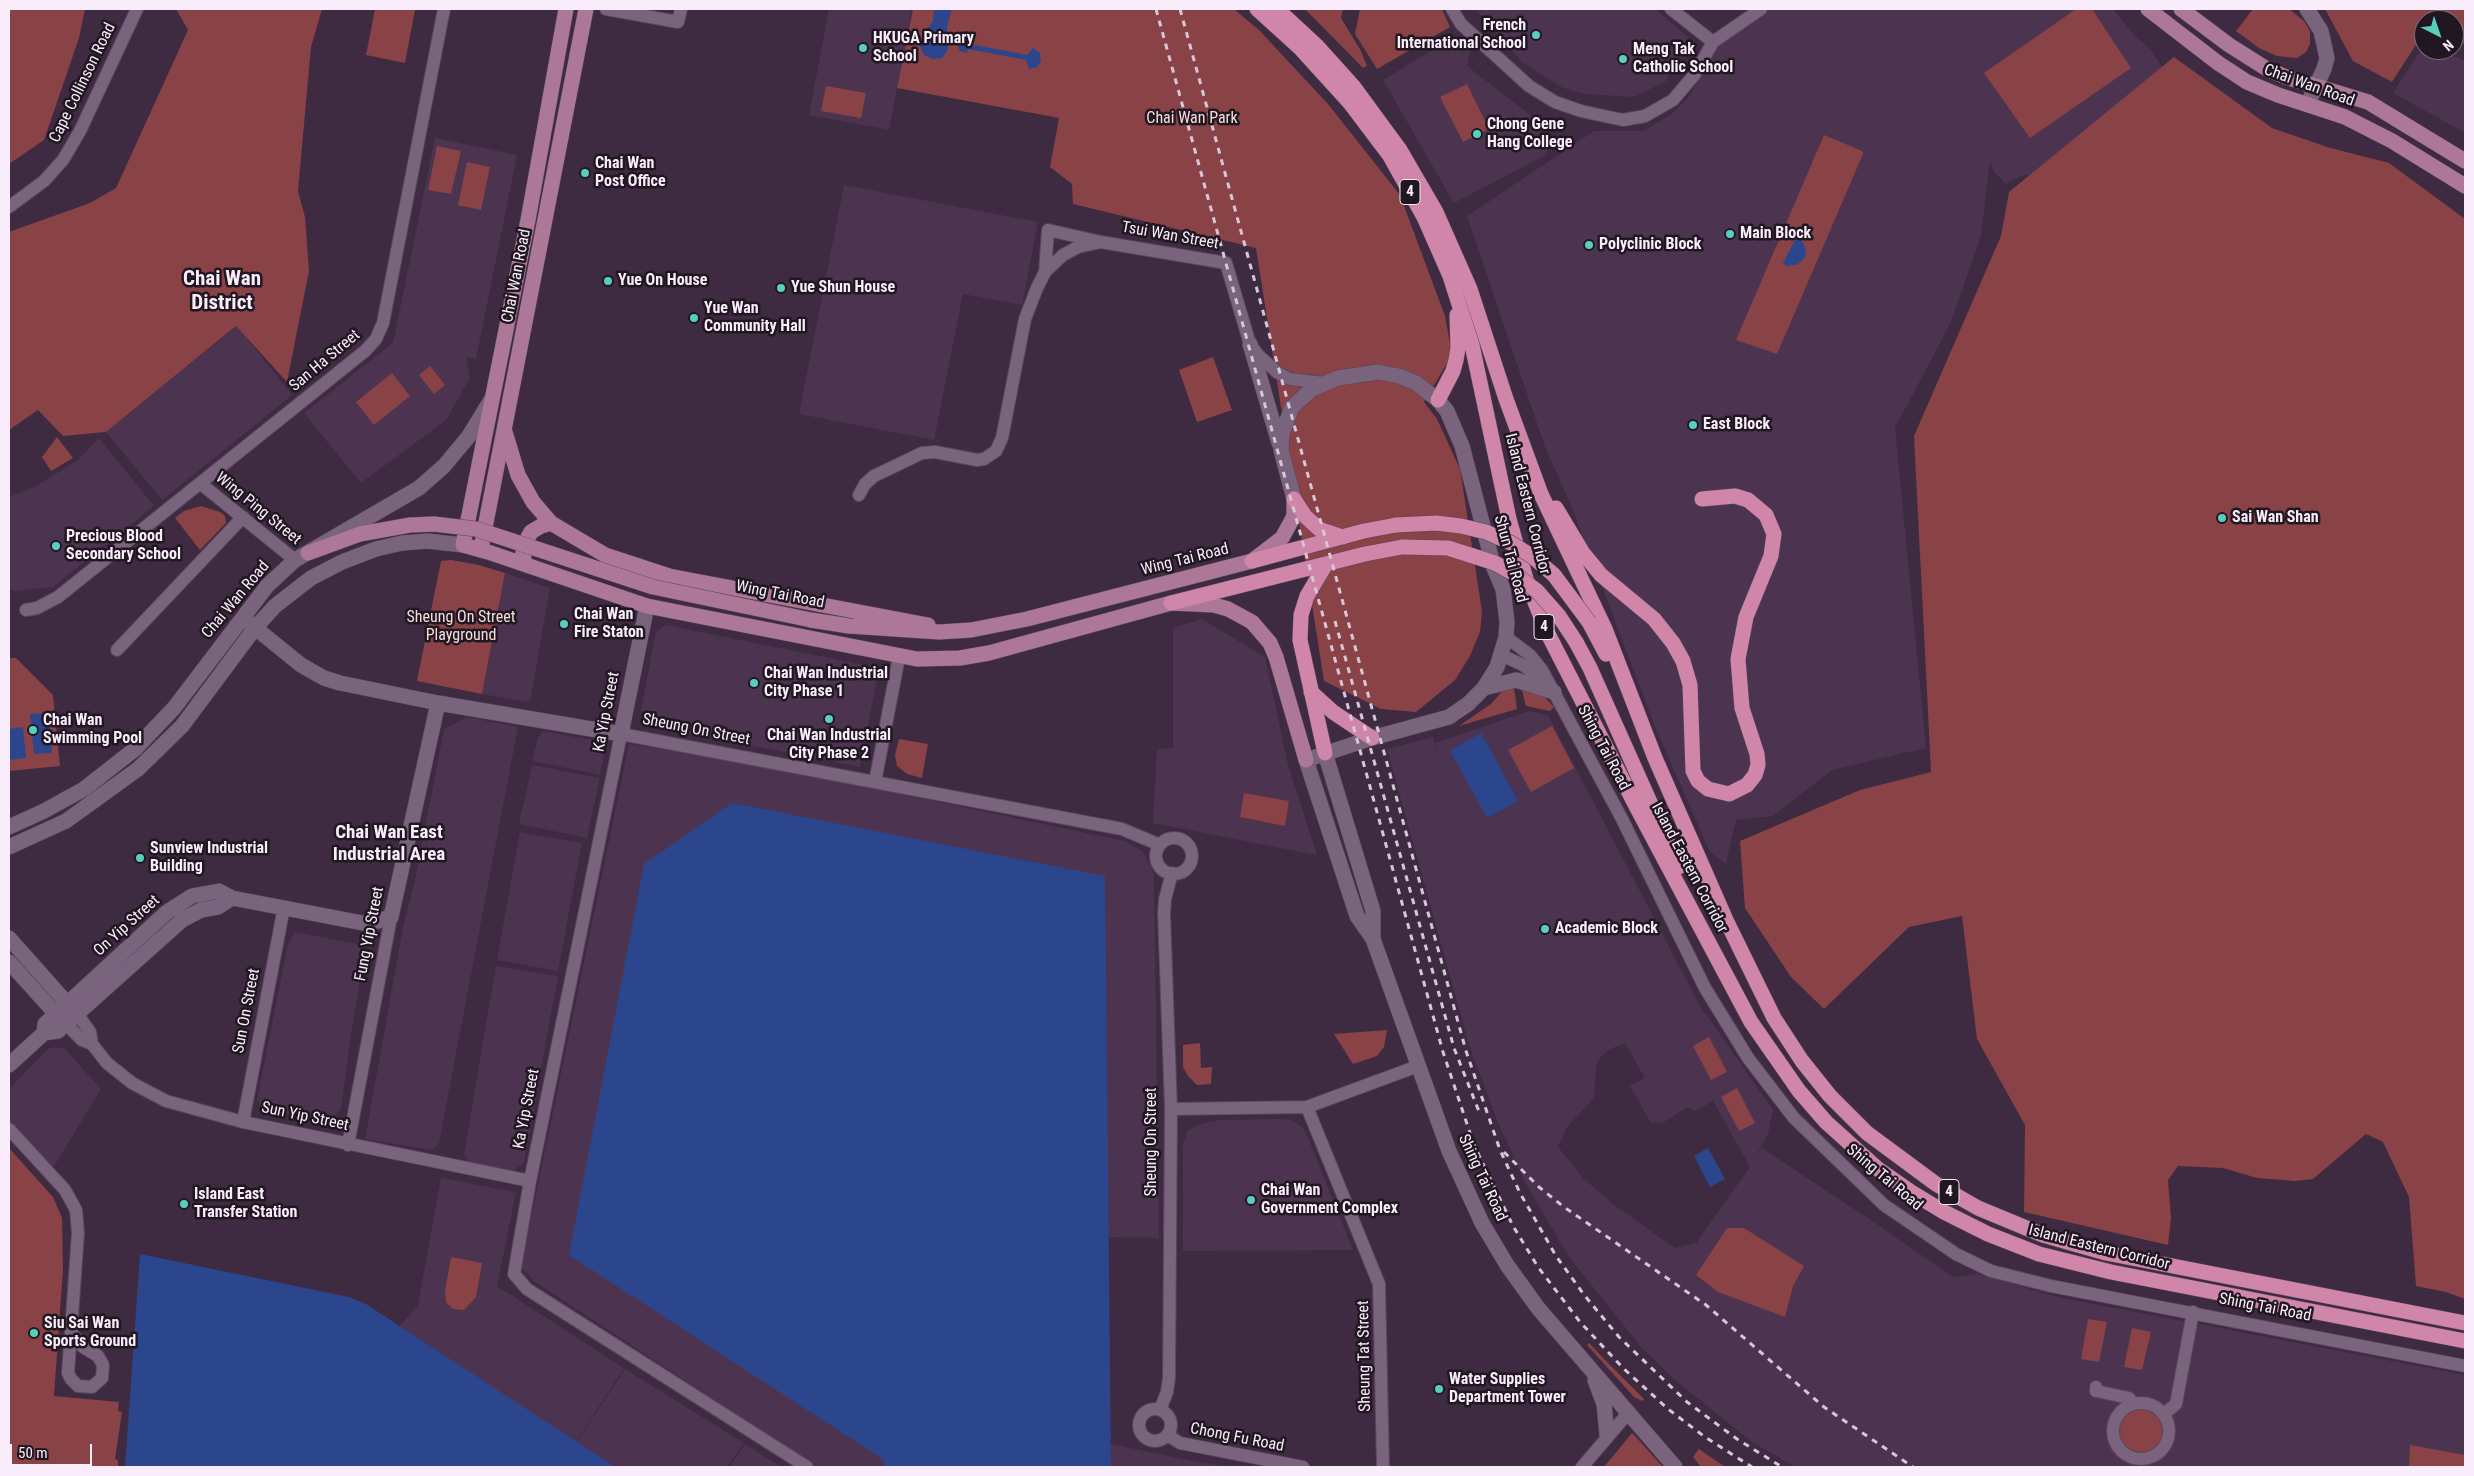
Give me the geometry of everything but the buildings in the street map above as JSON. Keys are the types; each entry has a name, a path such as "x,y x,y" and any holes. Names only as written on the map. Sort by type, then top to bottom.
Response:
{"highway":[{"name":"Island Eastern Corridor","path":"1257,9 1316,65 1375,135 1424,217 1450,276 1472,345 1509,519 1536,606 1570,679 1751,1022 1773,1057 1826,1122 1878,1169 1944,1212 1988,1234 2039,1254 2111,1272 2465,1341"},
{"name":"Island Eastern Corridor","path":"1277,9 1317,46 1353,86 1391,137 1422,185 1452,243 1470,289 1496,371 1554,525 1605,629 1655,758 1726,920 1778,1025 1815,1079 1846,1114 1914,1170 1955,1196 1986,1212 2022,1227 2067,1242 2115,1254 2465,1324"},
{"path":"1438,400 1453,372 1458,348 1456,307 1450,276"},
{"path":"1527,455 1558,512 1593,566 1617,590 1654,619 1673,642 1683,661 1690,685 1695,775 1708,789 1729,794 1747,785 1755,775 1758,765 1758,754 1742,708 1738,659 1746,618 1770,556 1774,534 1766,515 1748,500 1735,496 1702,500"},
{"path":"1294,499 1305,516 1319,529 1344,537"},
{"path":"1252,561 1396,525 1436,523 1461,526 1486,532 1511,542 1554,575 1589,622 1655,758"},
{"path":"1171,603 1402,547 1448,548 1495,563 1516,575 1537,592 1559,616 1590,668 1713,950"},
{"path":"1326,564 1307,596 1301,615 1300,640 1326,753"},
{"path":"1311,692 1333,712 1372,738"}],"main road":[{"name":"Chai Wan Road","path":"463,545 566,9"},
{"name":"Chai Wan Road","path":"480,549 586,9"},
{"name":"Chai Wan Road","path":"2148,9 2234,74 2261,88 2308,103 2368,128 2465,186"},
{"name":"Chai Wan Road","path":"2181,9 2229,45 2267,69 2317,87 2357,97 2376,106 2465,161"},
{"path":"504,429 518,475 533,502 551,523 606,555 669,576 906,620 955,632"},
{"name":"Wing Tai Road","path":"302,556 360,534 410,525 434,524 476,529 653,586 811,620 903,631 955,632 1027,619 1252,561 1270,550 1286,533 1294,516 1294,499"},
{"path":"530,567 523,552 526,541 531,532 540,526 551,523"},
{"path":"463,545 480,549 647,606 899,657 945,659 975,656 1171,603 1214,605 1243,616 1261,632 1276,657 1306,760"}],"street":[{"name":"Cape Collinson Road","path":"9,207 37,187 63,160 80,131 137,9"},
{"name":"San Ha Street","path":"26,610 37,608 58,597 365,351 380,331 444,9"},
{"path":"606,9 678,22 680,9"},
{"path":"1452,9 1462,24 1529,86 1555,102 1581,111 1622,120 1645,116 1673,100 1695,74 1713,42 1762,9"},
{"path":"1671,9 1713,42"},
{"path":"2307,9 2321,32 2327,58 2317,87 2308,103"},
{"name":"Tsui Wan Street","path":"859,494 865,484 874,476 922,453 931,452 977,460 991,456 1000,445 1026,319 1045,272 1048,230 1101,242 1226,263 1250,344 1278,373 1290,379 1324,383"},
{"name":"Tsui Wan Street","path":"1045,272 1063,255 1078,247 1101,242"},
{"path":"1047,244 1051,255 1057,257 1063,255"},
{"path":"1250,344 1294,499"},
{"name":"Shun Tai Road","path":"1306,760 1372,738 1449,717 1468,704 1484,688 1501,655 1506,637 1507,622 1503,589 1494,568 1462,446 1450,419 1438,400 1416,383 1399,376 1378,372 1359,373 1324,383"},
{"path":"1281,450 1286,420 1292,407 1306,393 1324,383"},
{"name":"Chai Wan Road","path":"9,827 44,811 84,789 135,749 174,708 241,617 267,586 302,556 419,488 444,466 469,436 492,399"},
{"name":"Wing Ping Street","path":"200,483 242,517 302,556"},
{"path":"117,650 242,517"},
{"name":"Chai Wan Road","path":"9,847 66,821 138,770 182,726 255,628 292,591 311,578 342,562 376,549 402,543 427,541 463,545"},
{"name":"Ka Yip Street","path":"647,606 530,1181 514,1274 521,1283 807,1467"},
{"name":"Sheung On Street","path":"241,617 301,665 324,678 340,683 1122,829 1160,845"},
{"name":"Shing Tai Road","path":"1506,637 1530,655 1542,670 1622,819 1705,988 1748,1058 1794,1118 1836,1161 1884,1205 1956,1254 1991,1271 2051,1286 2465,1366"},
{"name":"Shing Tai Road","path":"1501,655 1523,665 1554,692"},
{"path":"875,782 899,657"},
{"path":"1484,688 1516,680 1554,692"},
{"name":"Fung Yip Street","path":"348,1145 387,936 438,702"},
{"name":"Shing Tai Road","path":"1326,753 1373,911 1373,940"},
{"name":"Shing Tai Road","path":"1306,760 1357,916 1373,940 1449,1151 1482,1223 1507,1265 1538,1308 1675,1467"},
{"path":"1175,838 1186,842 1192,856 1188,867 1178,873 1167,872 1158,863 1156,857 1160,845 1169,839 1175,838"},
{"name":"Sheung On Street","path":"1160,1410 1168,1378 1171,1109 1164,913 1165,899 1172,873"},
{"name":"On Yip Street","path":"61,1019 73,1009 161,917 183,900 201,893 219,891 232,898 368,924 387,936"},
{"name":"Sun On Street","path":"243,1122 284,907"},
{"name":"On Yip Street","path":"368,924 391,917"},
{"name":"Sun Yip Street","path":"9,938 73,1009 90,1032 92,1044 107,1064 132,1083 157,1098 243,1122 530,1181"},
{"name":"Sun Yip Street","path":"9,962 82,1040 92,1044"},
{"path":"9,1065 44,1033 55,1033 61,1019"},
{"path":"1171,1109 1307,1107 1418,1066"},
{"name":"Sheung Tat Street","path":"1307,1107 1379,1284 1383,1467"},
{"path":"9,1129 65,1190 76,1210 78,1233 71,1332"},
{"path":"2164,1414 2176,1404 2193,1312"},
{"path":"1592,1372 1604,1404 1608,1435"},
{"path":"2096,1387 2096,1391 2129,1398 2133,1404"},
{"path":"2133,1404 2153,1405 2164,1414 2170,1431 2164,1448 2149,1458 2132,1458 2118,1447 2113,1430 2118,1414 2133,1404"},
{"path":"1151,1410 1160,1410 1165,1413 1170,1423 1167,1435 1160,1440 1150,1440 1145,1437 1140,1429 1143,1415 1151,1410"},
{"path":"1582,1467 1629,1412"},
{"name":"Chong Fu Road","path":"1167,1435 1180,1443 1304,1467"}],"shaded area":[{"name":"HKUGA Primary School","path":"829,9 912,9 889,130 809,115"},
{"name":"Meng Tak Catholic School","path":"1475,9 1655,9 1688,37 1666,81 1634,97 1585,94 1563,88 1522,62"},
{"path":"1770,9 2113,9 2134,35 2151,50 2164,70 2036,176 2023,175 2006,184 1994,172 1990,161 1981,236 1950,324 1895,428 1926,748 1832,770 1773,816 1736,820 1726,864 1710,852 1656,729 1571,505 1545,447 1467,216 1594,131 1643,131 1672,114 1688,98 1721,42"},
{"name":"Chong Gene Hang College","path":"1455,36 1470,50 1467,66 1534,118 1548,150 1544,156 1454,203 1383,80"},
{"path":"2415,60 2465,61 2465,133 2393,93"},
{"path":"435,138 517,155 476,359 466,357 470,378 446,420 361,483 304,413 393,343"},
{"path":"844,185 1038,222 1022,305 963,294 934,440 799,414"},
{"path":"237,326 292,395 162,500 106,432"},
{"name":"Precious Blood Secondary School","path":"99,438 154,506 53,587 14,591 9,589 9,497 36,486 78,460"},
{"path":"505,573 550,588 530,702 482,694"},
{"path":"1202,619 1265,657 1288,765 1317,855 1153,823 1157,749 1173,748 1173,628"},
{"path":"666,625 879,668 860,767 652,726 641,710 656,632"},
{"path":"1529,711 1548,715 1699,1004 1773,1110 1768,1134 1755,1158 1762,1148 1953,1277 1978,1274 2057,1297 2465,1375 2465,1467 1796,1467 1752,1442 1675,1380 1642,1348 1569,1257 1527,1186 1499,1125 1469,1045 1387,749 1433,737 1441,767 1435,743","holes":["1625,1043 1645,1078 1630,1086 1651,1123 1664,1122 1688,1107 1695,1111 1713,1101 1750,1167 1696,1243 1675,1248 1614,1205 1584,1179 1558,1147 1567,1127 1594,1098 1596,1067 1599,1059 1608,1050"]},
{"path":"467,717 518,727 439,1143 432,1150 365,1139 403,928 416,876 444,729"},
{"path":"543,731 602,742 605,751 600,775 532,761 538,737"},
{"path":"629,744 735,760 1125,841 1142,851 1152,868 1154,877 1159,1238 1108,1237 884,1460 884,1467 817,1467 535,1282 521,1267"},
{"path":"532,765 600,778 587,838 519,824"},
{"path":"520,832 582,843 558,971 497,960"},
{"path":"295,932 357,944 365,953 354,1014 341,1109 331,1120 266,1110 257,1100 288,944"},
{"path":"496,966 558,976 524,1163 513,1171 468,1163 464,1154"},
{"path":"49,1048 64,1048 101,1089 53,1168 9,1120 9,1089"},
{"name":"Chai Wan Government Complex","path":"1290,1119 1302,1127 1306,1133 1353,1250 1183,1251 1183,1145 1187,1131 1201,1124 1220,1120"},
{"path":"441,1178 516,1192 497,1286 624,1368 576,1442 399,1327 418,1305"},
{"path":"625,1369 744,1443 727,1467 614,1467 576,1443"},
{"path":"745,1444 781,1467 729,1467"},
{"path":"1111,1444 1198,1462 1228,1467 1111,1467"}],"green space":[{"path":"9,9 85,9 79,38 44,140 9,164"},
{"path":"176,9 322,9 311,47 298,191 305,217 309,271 287,382 236,326 106,432 63,436 38,410 9,430 9,232 90,203 116,188 188,30"},
{"path":"375,9 415,10 405,63 366,55"},
{"name":"Chai Wan Park","path":"913,9 1234,9 1259,30 1328,104 1400,195 1445,316 1452,355 1424,402 1437,419 1460,469 1482,611 1480,632 1470,656 1455,680 1416,712 1381,709 1324,681 1256,248 1073,204 1072,184 1050,167 1059,118 897,88"},
{"path":"1305,9 1343,9 1341,18 1361,51 1367,66 1363,68"},
{"path":"1360,9 1442,9 1450,27 1377,69 1355,34"},
{"path":"2076,9 2092,9 2131,68 2030,138 1984,73"},
{"path":"2253,9 2289,9 2304,21 2310,31 2310,44 2306,52 2297,58 2277,56 2259,48 2236,31"},
{"path":"2325,9 2465,9 2465,44 2464,10 2414,10 2414,48 2392,82 2353,61"},
{"path":"2174,57 2272,128 2327,147 2389,163 2465,219 2465,1299 2446,1292 2416,1286 2409,1197 2383,1142 2366,1134 2313,1179 2295,1181 2257,1178 2223,1168 2178,1166 2168,1180 2171,1218 2168,1245 2024,1212 2025,1125 1977,1039 1962,916 1909,927 1824,1009 1791,977 1745,908 1740,841 1860,790 1931,772 1914,436 2001,236 2009,192"},
{"path":"1467,84 1489,129 1463,142 1440,97"},
{"path":"826,86 866,93 861,118 821,111"},
{"path":"1824,135 1862,151 1863,154 1777,354 1736,340"},
{"path":"437,146 461,151 451,194 428,190"},
{"path":"467,162 490,167 481,210 458,205"},
{"path":"1213,357 1232,410 1197,422 1179,370"},
{"path":"430,366 445,385 434,394 419,375"},
{"path":"392,373 410,396 374,425 356,402"},
{"path":"57,437 73,458 51,471 42,457"},
{"path":"201,506 220,512 225,516 226,523 200,550 175,518 184,511"},
{"name":"Sheung On Street Playground","path":"451,560 479,565 505,573 482,694 417,681 441,561"},
{"name":"Chai Wan Swimming Pool","path":"9,658 16,658 53,695 60,766 9,771"},
{"path":"1506,687 1514,687 1517,709 1459,726 1491,704"},
{"path":"1521,687 1540,692 1554,707 1550,711 1526,706"},
{"path":"1552,726 1574,768 1531,792 1508,750"},
{"path":"899,739 928,744 922,778 907,774 897,766 895,755"},
{"path":"1244,793 1289,801 1285,826 1240,817"},
{"path":"1387,1030 1384,1047 1377,1056 1353,1064 1334,1034"},
{"path":"1709,1037 1727,1072 1711,1080 1693,1046"},
{"path":"1200,1043 1201,1068 1212,1067 1211,1084 1197,1085 1188,1076 1183,1067 1183,1045"},
{"path":"1737,1088 1755,1123 1739,1131 1721,1097"},
{"name":"Siu Sai Wan Sports Ground","path":"9,1148 53,1197 62,1218 63,1270 54,1396 119,1402 118,1411 122,1412 115,1459 118,1460 118,1467 9,1467"},
{"path":"1727,1228 1744,1228 1804,1266 1793,1286 1785,1317 1718,1292 1696,1275"},
{"path":"451,1257 482,1263 476,1297 464,1310 453,1309 446,1302 445,1291"},
{"path":"2088,1319 2107,1322 2099,1362 2081,1359"},
{"path":"2132,1328 2151,1332 2142,1370 2124,1367"},
{"path":"1589,1343 1644,1399 1642,1401 1634,1397 1587,1345"},
{"path":"2141,1406 2159,1413 2166,1431 2159,1449 2141,1456 2123,1449 2116,1431 2123,1413"},
{"path":"1632,1433 1636,1437 1663,1467 1604,1467"},
{"path":"2410,1445 2465,1455 2465,1467 2409,1467"},
{"path":"1699,1449 1725,1467 1701,1467 1693,1457"}],"water":[{"path":"934,9 951,9 951,12 947,27 948,50 942,58 932,59 924,55 920,46 922,37 933,21"},
{"path":"962,40 969,41 969,44 1027,55 1033,48 1040,53 1041,61 1037,67 1029,69 1026,60 968,49 967,53 960,51 958,46"},
{"path":"1800,237 1805,247 1806,256 1797,265 1786,266 1783,263 1796,238"},
{"path":"49,713 52,753 34,754 30,714"},
{"path":"23,727 26,758 9,760 9,729"},
{"path":"1481,733 1518,801 1487,818 1450,751"},
{"path":"732,803 1105,876 1111,1467 884,1467 884,1460 569,1255 644,864"},
{"path":"1708,1148 1725,1179 1710,1187 1694,1156"},
{"path":"140,1254 349,1297 366,1304 615,1467 125,1467"}],"railway":[{"path":"1156,9 1443,1052 1474,1145 1513,1226 1538,1267 1580,1322 1624,1369 1668,1409 1705,1437 1752,1467"},
{"path":"1180,9 1466,1051 1500,1150 1520,1193 1556,1256 1585,1296 1619,1337 1687,1402 1737,1439 1782,1467"},
{"path":"1335,621 1454,1048 1480,1114"},
{"path":"1504,1152 1539,1187 1564,1207 1706,1305 1824,1407 1913,1467"}],"place":[{"name":"French International School","path":"1536,35"},
{"name":"HKUGA Primary School","path":"863,48"},
{"name":"Meng Tak Catholic School","path":"1623,59"},
{"name":"Chong Gene Hang College","path":"1477,134"},
{"name":"Chai Wan Post Office","path":"585,173"},
{"name":"Main Block","path":"1730,234"},
{"name":"Polyclinic Block","path":"1589,245"},
{"name":"Yue On House","path":"608,281"},
{"name":"Yue Shun House","path":"781,288"},
{"name":"Yue Wan Community Hall","path":"694,318"},
{"name":"East Block","path":"1693,425"},
{"name":"Sai Wan Shan","path":"2222,518"},
{"name":"Precious Blood Secondary School","path":"56,546"},
{"name":"Chai Wan Fire Staton","path":"564,624"},
{"name":"Chai Wan Industrial City Phase 1","path":"754,683"},
{"name":"Chai Wan Industrial City Phase 2","path":"829,719"},
{"name":"Chai Wan Swimming Pool","path":"33,730"},
{"name":"Sunview Industrial Building","path":"140,858"},
{"name":"Academic Block","path":"1545,929"},
{"name":"Chai Wan Government Complex","path":"1251,1200"},
{"name":"Island East Transfer Station","path":"184,1204"},
{"name":"Siu Sai Wan Sports Ground","path":"34,1333"},
{"name":"Water Supplies Department Tower","path":"1439,1389"}],"district":[{"name":"Chai Wan District","path":"222,292"},
{"name":"Chai Wan East Industrial Area","path":"389,844"}]}
